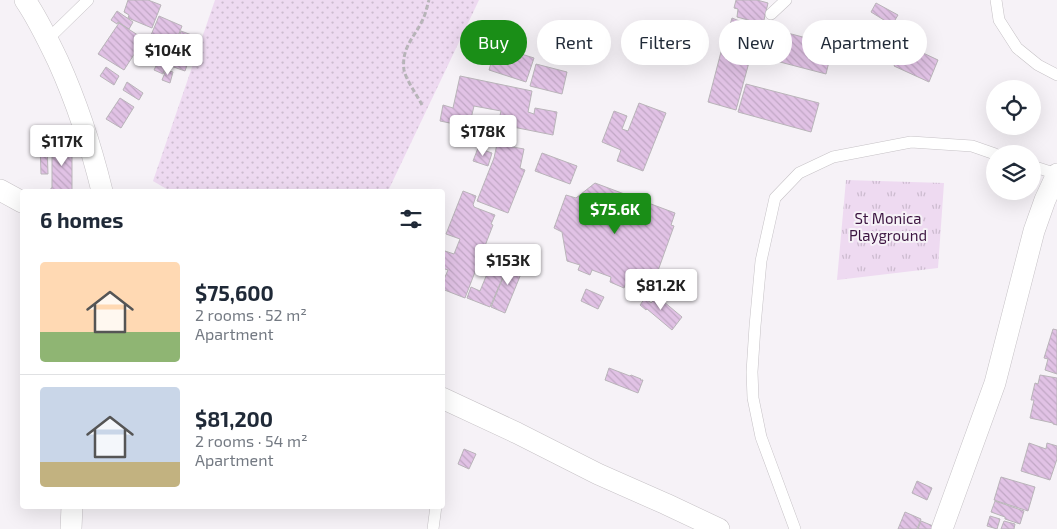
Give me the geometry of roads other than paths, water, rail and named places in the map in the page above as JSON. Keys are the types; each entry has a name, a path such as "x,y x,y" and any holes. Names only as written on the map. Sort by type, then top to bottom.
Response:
{"street":[{"path":"26,0 48,39 70,89 101,189"},
{"path":"942,529 995,383 1034,231 1057,174"},
{"path":"0,190 20,201"},
{"path":"445,399 598,474 719,529"},
{"path":"71,529 72,509"}],"lane":[{"path":"48,39 88,0"},
{"path":"771,14 786,0"},
{"path":"996,0 999,20 1017,48 1038,65 1057,76"},
{"path":"795,529 761,437 752,398 755,326 761,261 775,198 799,173 834,157 911,142 972,146 986,151"},
{"path":"1041,169 1057,174"},
{"path":"433,529 436,509"}],"park label":[{"name":"St Monica Playground","path":"888,228"}]}
